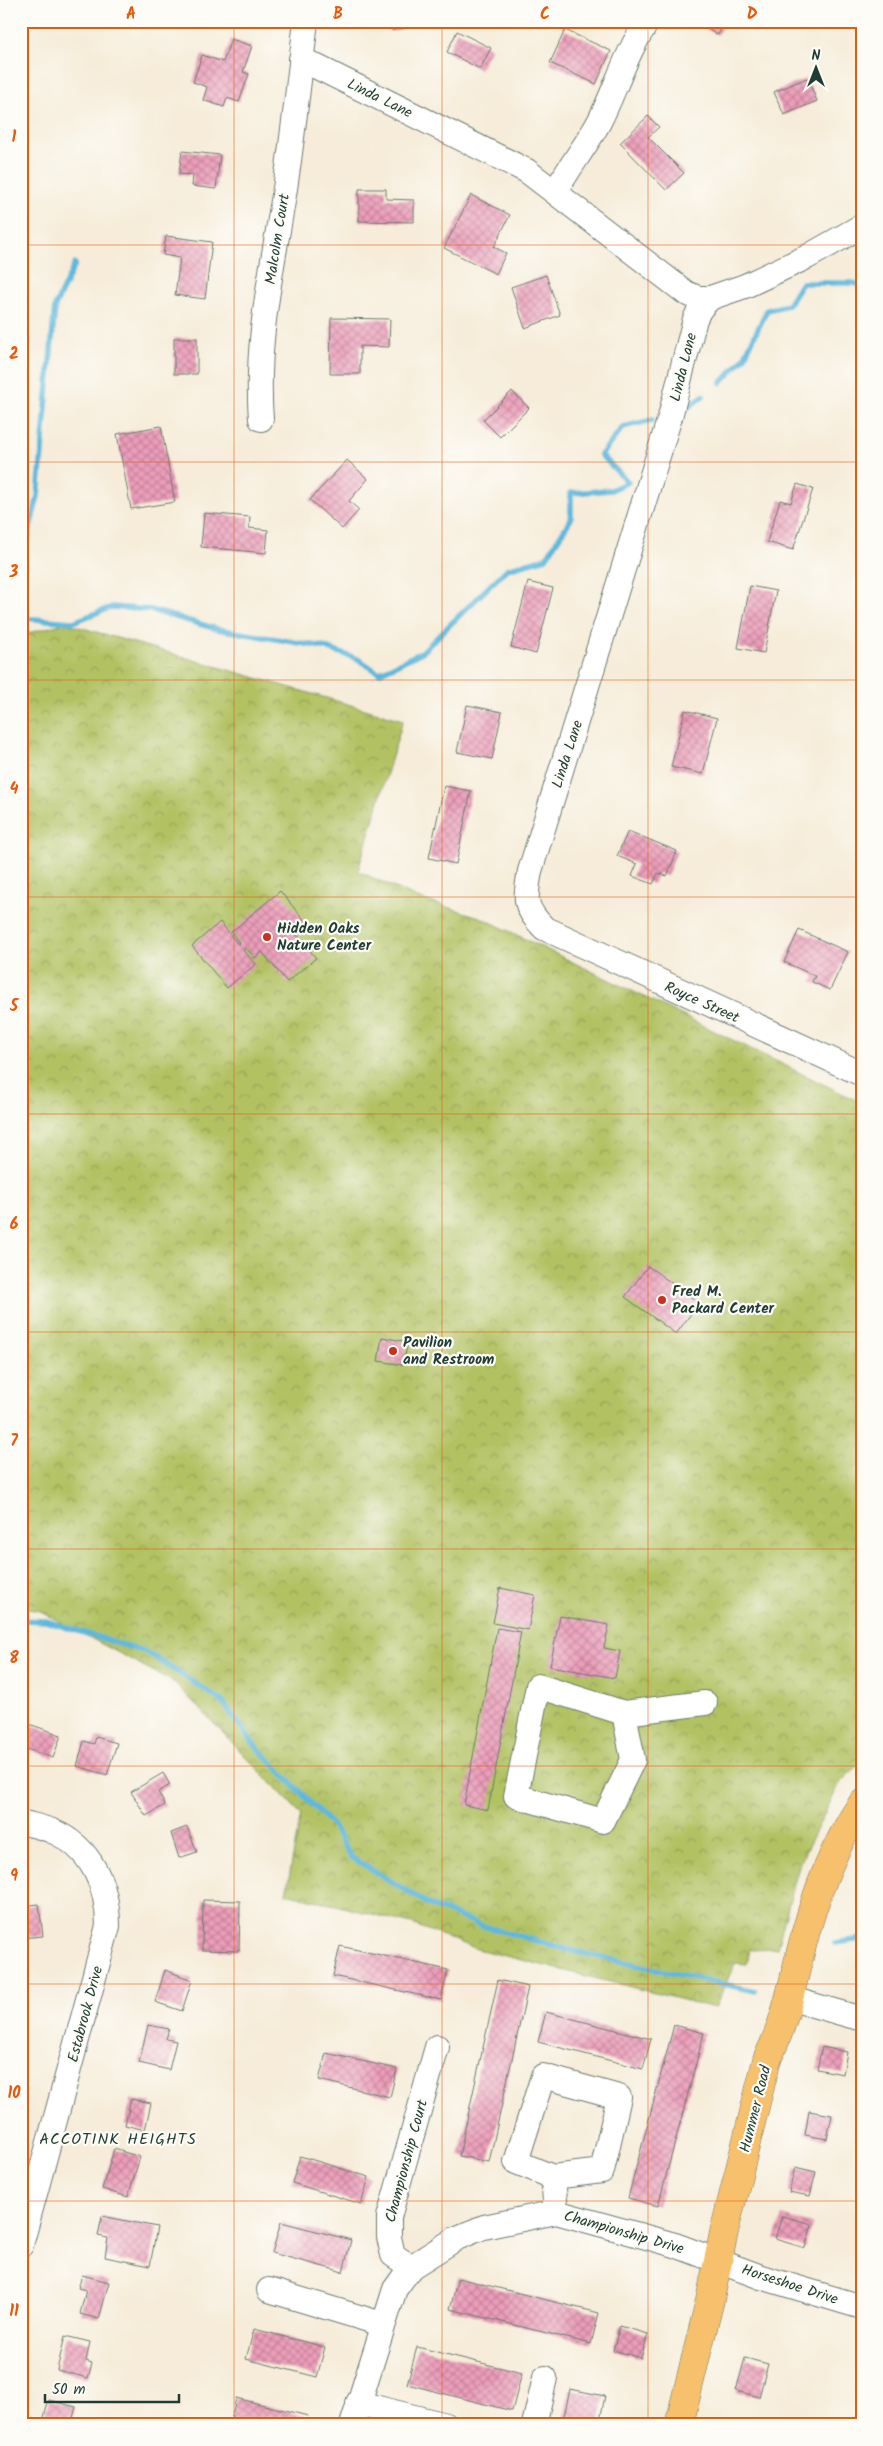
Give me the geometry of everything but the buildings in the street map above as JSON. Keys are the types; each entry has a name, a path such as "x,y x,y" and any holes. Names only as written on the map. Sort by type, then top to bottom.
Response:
{"main road":[{"name":"Hummer Road","path":"679,2425 724,2232 768,2059 778,2038 820,1886 834,1850 862,1804"}],"street":[{"path":"301,59 306,21"},
{"path":"556,191 571,164 598,124 617,86 625,61 648,21"},
{"name":"Linda Lane","path":"301,59 446,131 494,152 527,171 556,191 686,293 698,298 710,298"},
{"name":"Malcolm Court","path":"261,419 258,386 260,344 294,135 301,59"},
{"path":"710,298 745,286 798,261 862,226"},
{"path":"686,293 694,305 695,319"},
{"name":"Linda Lane","path":"544,928 528,908 525,897 530,871 665,435 695,319 700,309 710,298"},
{"name":"Royce Street","path":"544,928 862,1074"},
{"path":"624,1713 633,1760 603,1821 516,1796 538,1686 624,1713 706,1703"},
{"name":"Estabrook Drive","path":"21,1822 52,1831 68,1840 82,1852 95,1868 104,1886 108,1906 108,1926 21,2245"},
{"path":"788,1998 862,2019"},
{"name":"Championship Court","path":"411,2267 393,2255 389,2237 389,2217 436,2047"},
{"path":"543,2076 619,2097 602,2171 553,2178 516,2162 543,2076"},
{"path":"553,2178 556,2212"},
{"name":"Championship Drive","path":"355,2414 382,2324 395,2289 411,2267 457,2238 484,2226 556,2212 675,2245 718,2261"},
{"name":"Horseshoe Drive","path":"718,2261 762,2277 862,2307"},
{"path":"269,2290 382,2324"},
{"path":"534,2425 544,2378"},
{"path":"355,2414 446,2425"}],"green space":[{"path":"65,623 403,720 358,871 417,898 480,917 862,1103 862,1760 840,1783 800,1862 777,1948 750,1949 747,1964 735,1963 715,2008 477,1949 412,1924 286,1893 301,1814 175,1683 38,1610 21,1609 21,635"}],"waterway":[{"path":"21,563 38,496 55,306 75,264"},
{"path":"721,383 744,358 767,310 788,305 802,283 853,283 862,286"},
{"path":"686,409 703,396"},
{"path":"21,618 73,622 112,607 151,610 217,629 323,647 358,659 379,673 422,652 507,569 546,558 571,519 571,493 611,490 628,482 601,455 623,427 652,420"},
{"path":"21,1620 46,1621 146,1652 221,1700 253,1743 332,1825 351,1857 430,1905 483,1926 573,1951 755,1991"},
{"path":"835,1943 862,1939"}],"place":[{"name":"Hidden Oaks Nature Center","path":"267,937"},
{"name":"Fred M. Packard Center","path":"662,1300"},
{"name":"Pavilion and Restroom","path":"393,1351"}],"district":[{"name":"ACCOTINK HEIGHTS","path":"118,2138"}]}
